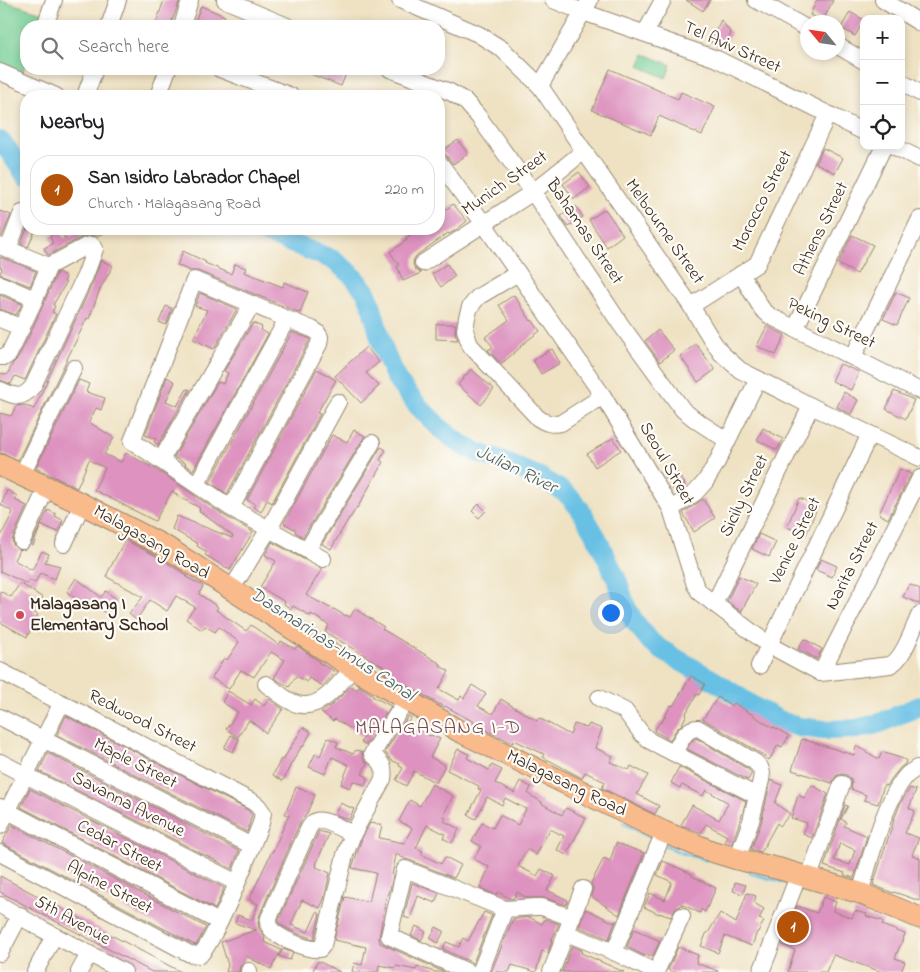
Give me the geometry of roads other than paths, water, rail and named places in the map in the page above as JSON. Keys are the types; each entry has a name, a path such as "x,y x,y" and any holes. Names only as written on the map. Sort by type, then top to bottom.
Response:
{"main road":[{"name":"Malagasang Road","path":"0,465 166,547 353,668 460,731 664,832 711,851 860,893 920,918"}],"street":[{"path":"47,20 54,0"},
{"path":"111,20 118,0"},
{"path":"184,20 190,0"},
{"path":"225,0 273,20"},
{"name":"Melbourne Street","path":"400,0 478,34 502,49 540,86 691,306 721,353 740,370 920,458"},
{"name":"Tel Aviv Street","path":"553,0 587,6 645,33 717,59 860,130"},
{"path":"645,33 663,0"},
{"path":"756,0 800,25"},
{"path":"883,0 920,23"},
{"path":"540,86 587,6"},
{"path":"845,50 862,60"},
{"path":"0,72 20,75"},
{"path":"87,90 93,75"},
{"path":"160,90 166,75"},
{"path":"236,75 275,90"},
{"name":"Bahamas Street","path":"406,75 445,90"},
{"path":"28,76 48,90"},
{"path":"905,84 920,93"},
{"name":"Bahamas Street","path":"445,90 465,101 478,116 533,192 621,324 683,410 697,422 728,440"},
{"name":"Morocco Street","path":"691,306 757,264 828,114"},
{"name":"Athens Street","path":"795,329 882,150"},
{"path":"901,150 920,159"},
{"name":"Munich Street","path":"423,263 533,192 584,151"},
{"name":"Seoul Street","path":"445,173 484,224 603,396 671,509 695,585 700,593 769,645 821,673"},
{"path":"20,217 4,247 49,266"},
{"path":"853,357 920,219"},
{"path":"0,357 6,357 9,354 49,266 86,246 95,246 95,253 85,276 32,386 22,396 15,396 0,390"},
{"path":"518,273 478,297 470,307 466,317 465,330 470,345 538,418 547,423 561,423 603,396"},
{"name":"Peking Street","path":"741,274 762,309 770,316 920,391"},
{"path":"232,508 319,344 320,337 312,329 194,280 132,441 232,508 323,559"},
{"path":"0,284 35,299"},
{"path":"160,460 252,304"},
{"path":"0,319 22,328"},
{"path":"197,484 287,319"},
{"path":"22,475 74,368"},
{"path":"671,509 694,493 705,482 758,379"},
{"path":"231,590 269,529 338,402"},
{"name":"Sicily Street","path":"714,604 811,406"},
{"name":"Venice Street","path":"759,666 870,434"},
{"path":"307,550 372,443"},
{"name":"Narita Street","path":"821,673 920,478"},
{"path":"22,541 47,487"},
{"path":"64,544 82,504"},
{"path":"821,673 894,663 900,657 920,614"},
{"path":"266,684 292,702 302,706 314,705 327,696 353,668"},
{"name":"Redwood Street","path":"0,671 253,802 263,812 252,846"},
{"path":"599,698 625,710 650,741 757,796"},
{"path":"353,834 324,821 317,820 312,824 269,918 269,927 273,932 291,942 313,949 320,949 323,945 344,855 353,834 383,779 383,764 372,754 406,700"},
{"path":"2,815 62,704"},
{"name":"Maple Street","path":"0,716 252,846"},
{"path":"674,753 688,730 698,728 755,762 760,767 762,773 751,821 737,859"},
{"name":"Savanna Avenue","path":"0,762 237,883"},
{"path":"860,893 876,839 890,804 901,783 909,773 917,768"},
{"path":"761,972 804,876 842,784"},
{"name":"Cedar Street","path":"2,815 220,922"},
{"path":"614,952 664,832"},
{"path":"220,922 252,846"},
{"name":"Alpine Street","path":"0,852 194,956 200,955 204,951 220,922"},
{"path":"468,972 389,936 405,869 505,909 542,907 569,926 614,952 656,972 682,916"},
{"path":"551,972 583,889"},
{"name":"5th Avenue","path":"0,905 54,936 124,972"},
{"path":"479,972 505,909"},
{"path":"0,953 20,916"},
{"path":"35,972 54,936"},
{"path":"80,972 89,954"}],"waterway":[{"name":"Julian River","path":"0,141 20,167"},
{"name":"Julian River","path":"270,235 333,260 350,273 366,292 370,301 383,348 398,382 440,428 462,445 540,477 571,498 580,509 597,538 618,582 626,607 634,621 651,642 660,649 756,708 783,722 799,727 824,730 857,729 880,723 920,706"},
{"name":"Dasmarinas-Imus Canal","path":"623,823 655,840"},
{"name":"Dasmarinas-Imus Canal","path":"665,845 679,852 706,860"},
{"name":"Dasmarinas-Imus Canal","path":"750,873 790,884"},
{"name":"Dasmarinas-Imus Canal","path":"800,887 863,905"}],"place":[{"name":"Malagasang I Elementary School","path":"20,615"},
{"name":"San Isidro Labrador Chapel","path":"793,927"}],"district":[{"name":"MALAGASANG I-D","path":"438,728"}]}
